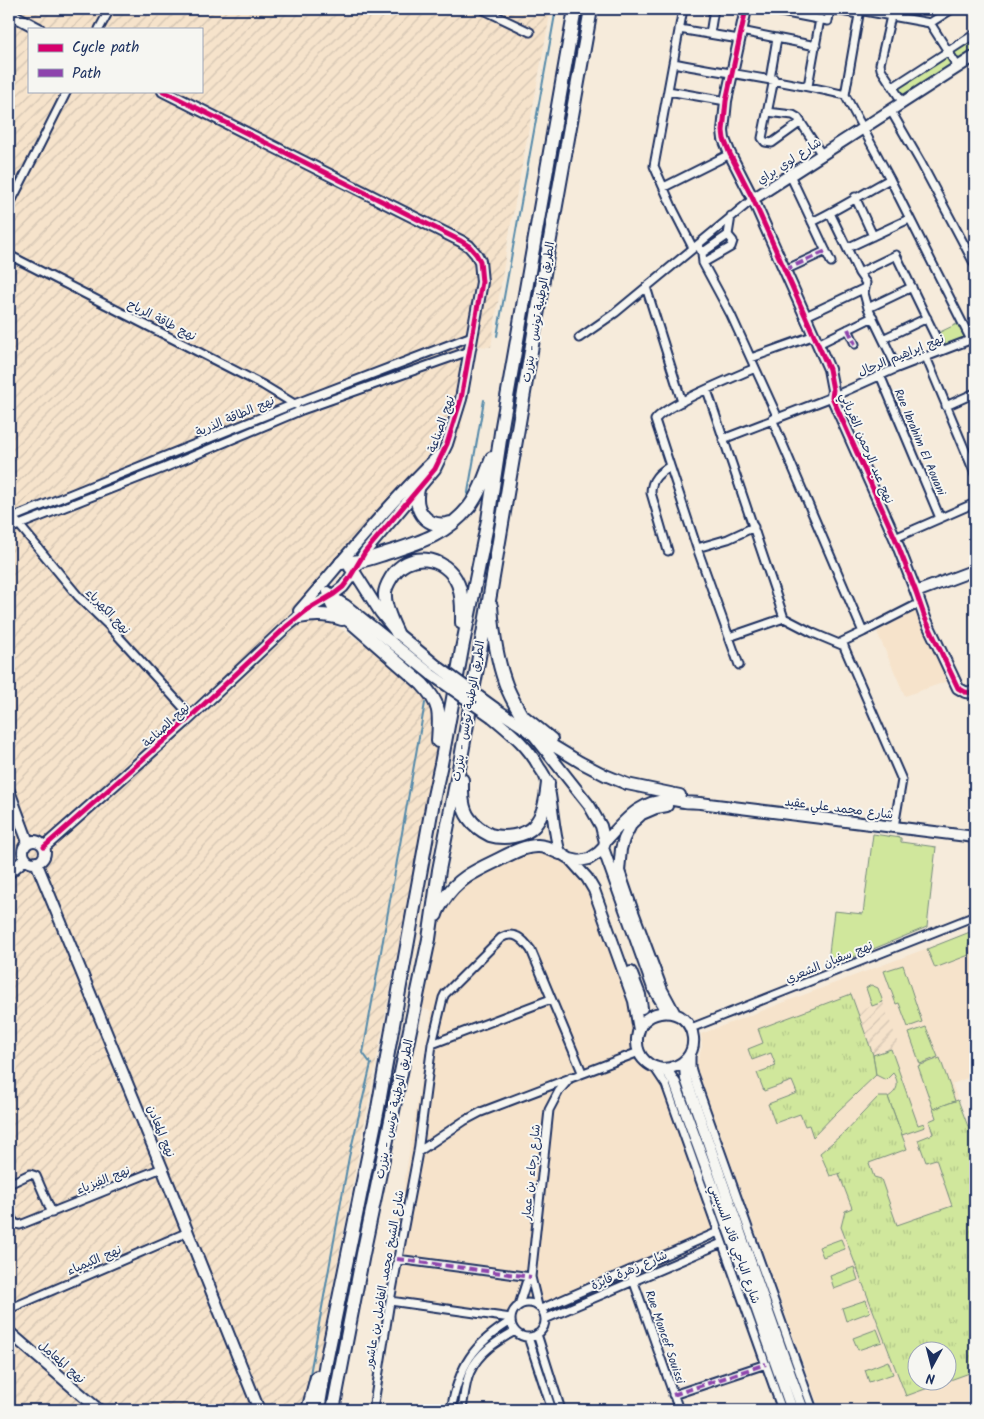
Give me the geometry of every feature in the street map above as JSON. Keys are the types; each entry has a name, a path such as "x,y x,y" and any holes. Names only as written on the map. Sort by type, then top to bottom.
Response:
{"highway":[{"name":"الطريق الوطنية تونس - بنزرت","path":"318,1410 326,1362 378,1108 434,796 488,520 502,426 576,9"},
{"name":"الطريق الوطنية تونس - بنزرت","path":"333,1410 363,1254 430,939 439,870 490,596 591,9"},
{"path":"338,566 357,566 417,544 453,523 475,498 483,481 502,426"},
{"path":"418,490 417,504 424,518 438,525 453,523"},
{"path":"397,633 384,596 386,587 394,572 400,566 428,559 438,562 448,569 459,586 462,613 462,649"},
{"path":"330,596 330,602 334,609 431,693 438,708 439,720 434,796"},
{"path":"490,596 497,654 505,682 532,733"},
{"path":"299,617 313,614 332,616 350,621"},
{"path":"461,758 463,803 468,816 476,826 490,835 511,836 533,828 544,809 548,782"},
{"path":"430,939 437,910 452,888 474,872 524,848 546,847 565,856"},
{"path":"341,1410 347,1372 346,1346"},
{"path":"308,1410 318,1375 326,1362"}],"street":[{"path":"100,28 110,9"},
{"path":"482,9 530,32"},
{"path":"683,9 654,166 696,246 702,253 703,263 731,315 751,358 863,632"},
{"path":"710,34 714,9"},
{"name":"نهج عبد الرحمن الغرياني","path":"746,9 726,101 724,139 817,339 829,369 833,390 832,397 895,538 925,618 958,688 965,692 975,693"},
{"path":"766,9 788,11 828,21 830,9 859,11 930,23 952,9"},
{"path":"859,11 845,95 973,339"},
{"path":"9,14 37,28"},
{"path":"891,16 880,64 881,70 903,103"},
{"path":"808,86 820,19"},
{"path":"930,23 958,67"},
{"path":"679,29 710,34 778,38 816,46"},
{"path":"893,87 975,34"},
{"path":"778,38 762,138 765,142 772,143 801,122"},
{"name":"شارع لوي براي","path":"579,338 615,313 753,199 975,56"},
{"path":"673,63 772,79 845,95"},
{"path":"668,91 726,101"},
{"path":"9,206 66,92"},
{"name":"نهج الصناعة","path":"44,847 191,716 286,627 343,587 380,533 435,469 453,428 461,399 482,282 480,261 469,246 461,241 165,92"},
{"path":"891,111 975,265"},
{"path":"767,112 798,118 822,154"},
{"path":"664,187 730,154"},
{"path":"790,175 831,262"},
{"path":"812,222 890,179"},
{"path":"855,197 873,236"},
{"path":"830,213 859,273 866,283 864,294 868,308 897,368"},
{"path":"702,253 728,235 731,216"},
{"path":"847,248 909,219"},
{"path":"703,263 731,246 733,241 728,235"},
{"path":"785,270 826,251"},
{"path":"859,273 896,255 942,350"},
{"name":"نهج طاقة الرياح","path":"9,256 254,380 302,410"},
{"path":"646,287 682,402"},
{"path":"868,308 912,287"},
{"path":"806,316 865,288"},
{"path":"751,358 848,329 873,318"},
{"path":"883,339 928,318"},
{"path":"848,329 856,344"},
{"name":"نهج الطاقة الذرية","path":"11,518 294,404 472,336"},
{"name":"نهج إبراهيم الرحال","path":"723,439 973,339"},
{"name":"نهج الطاقة الذرية","path":"9,528 164,468 302,410 469,350"},
{"path":"926,357 975,474"},
{"path":"739,665 697,548 655,420 658,415 682,402 755,368"},
{"name":"Rue Ibrahim El Aouani","path":"880,375 940,518"},
{"path":"707,390 784,618 844,646"},
{"path":"946,406 975,393"},
{"name":"نهج الصناعة","path":"286,627 372,525 443,451"},
{"path":"668,551 651,492 651,486 654,479 670,466"},
{"path":"895,538 975,504"},
{"name":"نهج الكهرباء","path":"11,518 78,596 108,625 191,716"},
{"path":"697,548 728,539 754,527"},
{"path":"357,566 380,612 397,633 434,670"},
{"path":"916,592 975,570"},
{"path":"328,578 327,585 330,596 494,713 605,775 626,784 689,797 700,803"},
{"path":"894,827 902,780 842,642 920,603"},
{"path":"729,637 784,618"},
{"path":"494,713 533,755 548,782 556,840 565,856 581,870 594,890 634,1001 641,1026"},
{"path":"521,713 580,762"},
{"path":"532,733 589,805 601,826 604,845 653,988 671,1013 684,1020 691,1028 694,1040 685,1067 686,1079 803,1410"},
{"path":"9,791 28,842"},
{"path":"565,856 579,861 589,859 598,854 630,815 637,809 655,801 673,800 700,803"},
{"path":"671,1013 620,875 619,864 624,839 632,823 642,814 656,808 684,802"},
{"name":"شارع محمد علي عقيد","path":"700,803 975,838"},
{"path":"31,841 38,842 44,847 42,859 36,862 29,862 22,850 31,841"},
{"path":"9,873 26,859"},
{"name":"نهج المعادن","path":"36,862 259,1410"},
{"name":"نهج سفيان الشعري","path":"691,1028 975,916"},
{"name":"شارع الشيخ محمد الفاضل بن عاشور","path":"373,1410 397,1259 418,1152 432,1044 445,994 501,938 506,934 512,934 524,940 531,950 551,999"},
{"path":"432,1044 551,999 582,1072"},
{"path":"671,1013 654,1014 641,1026 636,1041 639,1052 645,1061 671,1076 675,1084 792,1410"},
{"path":"418,1152 464,1121 481,1112 582,1072 639,1052"},
{"path":"659,1068 672,1068 680,1065 689,1056"},
{"path":"689,1056 693,1074 813,1410"},
{"name":"شارع الباجي قائد السبسي","path":"659,1068 782,1410"},
{"name":"شارع رجاء بن عمار","path":"540,1307 531,1277 549,1110 559,1091 572,1076"},
{"name":"نهج الفيزياء","path":"9,1210 13,1222 16,1225 20,1225 162,1168"},
{"path":"9,1184 33,1174 36,1176 52,1213"},
{"name":"نهج الكيمياء","path":"9,1309 188,1232"},
{"name":"شارع زهرة فايزة","path":"540,1307 718,1232"},
{"name":"شارع زهرة فايزة","path":"545,1319 722,1243"},
{"path":"397,1259 531,1277"},
{"name":"Rue Moncef Souissi","path":"630,1270 679,1410"},
{"name":"شارع رجاء بن عمار","path":"519,1305 526,1283 531,1277"},
{"path":"390,1300 511,1320"},
{"path":"532,1303 540,1307 545,1319 541,1330 528,1337 521,1335 515,1330 511,1320 512,1313 519,1305 532,1303"},
{"path":"451,1410 455,1389 463,1368 473,1352 493,1332 511,1320"},
{"path":"462,1410 469,1373 478,1358 495,1343 515,1330"},
{"name":"نهج المعامل","path":"9,1332 99,1410"},
{"path":"536,1334 562,1410"},
{"path":"528,1337 552,1410"},
{"path":"673,1395 766,1364"}],"shaded area":[{"path":"9,9 551,9 507,246 491,347 476,346 460,433 448,458 426,485 415,477 304,600 337,627 368,646 443,715 309,1410 9,1410"},
{"path":"916,610 948,681 905,696 877,632"},
{"path":"539,853 551,855 572,866 590,889 629,1001 634,1028 633,1038 661,1085 713,1230 541,1305 528,1299 513,1303 505,1314 386,1297 432,1011 419,1008 437,919 452,895 482,875 525,855"},
{"path":"975,930 975,1075 952,1084 975,1145 975,1410 820,1410 696,1066 702,1047 701,1034"},
{"path":"883,1002 899,1046 873,1055 857,1011"}],"green space":[{"path":"786,9 833,9 830,23 785,15"},
{"path":"975,37 975,56 904,101 896,88"},
{"path":"959,323 966,338 945,348 938,333"},
{"path":"873,834 901,838 901,842 936,847 927,927 834,965 829,953 834,911 863,914"},
{"path":"975,930 975,937 968,945 969,955 935,968 927,949"},
{"path":"903,965 922,1022 908,1027 899,1003 896,1004 884,971"},
{"path":"871,985 878,988 883,1002 872,1006 866,988"},
{"path":"851,994 873,1055 876,1075 813,1137 809,1125 805,1126 800,1114 775,1123 768,1104 797,1093 792,1081 764,1091 757,1073 776,1066 771,1053 752,1060 748,1049 763,1043 758,1029"},
{"path":"926,1027 938,1057 920,1064 909,1033"},
{"path":"891,1049 918,1125 924,1123 925,1127 902,1135 888,1097 896,1089 897,1080 893,1073 886,1080 876,1075 873,1055"},
{"path":"940,1058 955,1101 933,1109 918,1066"},
{"path":"878,1097 888,1097 907,1149 869,1163 874,1177 881,1179 897,1225 952,1206 936,1159 926,1162 918,1140 933,1134 929,1121 936,1118 933,1109 958,1100 975,1145 975,1371 956,1378 956,1342 906,1342 906,1392 917,1392 906,1396 841,1227 845,1211 852,1208 839,1174 841,1173 830,1176 820,1153 845,1132"},
{"path":"841,1239 845,1249 823,1257 819,1247"},
{"path":"854,1267 858,1280 834,1289 830,1276"},
{"path":"866,1300 870,1312 846,1321 842,1308"},
{"path":"877,1329 882,1342 858,1350 853,1338"},
{"path":"888,1361 893,1374 869,1382 865,1370"}],"waterway":[{"path":"497,336 556,9"},
{"path":"467,498 484,400"},
{"path":"307,1391 349,1157 371,1064 363,1053 425,703"}],"marked path":[{"path":"785,270 826,251"},
{"path":"848,329 855,344"},
{"path":"397,1259 531,1277"},
{"path":"673,1395 766,1364"}],"cycle path":[{"path":"746,9 726,101 724,139 829,369 833,390 832,397 895,538 925,618 958,688 965,692 975,693"},
{"path":"44,847 185,722 286,627 307,610 343,587 365,552 435,469 447,444 461,399 482,282 480,261 469,246 461,241 165,92"}]}
